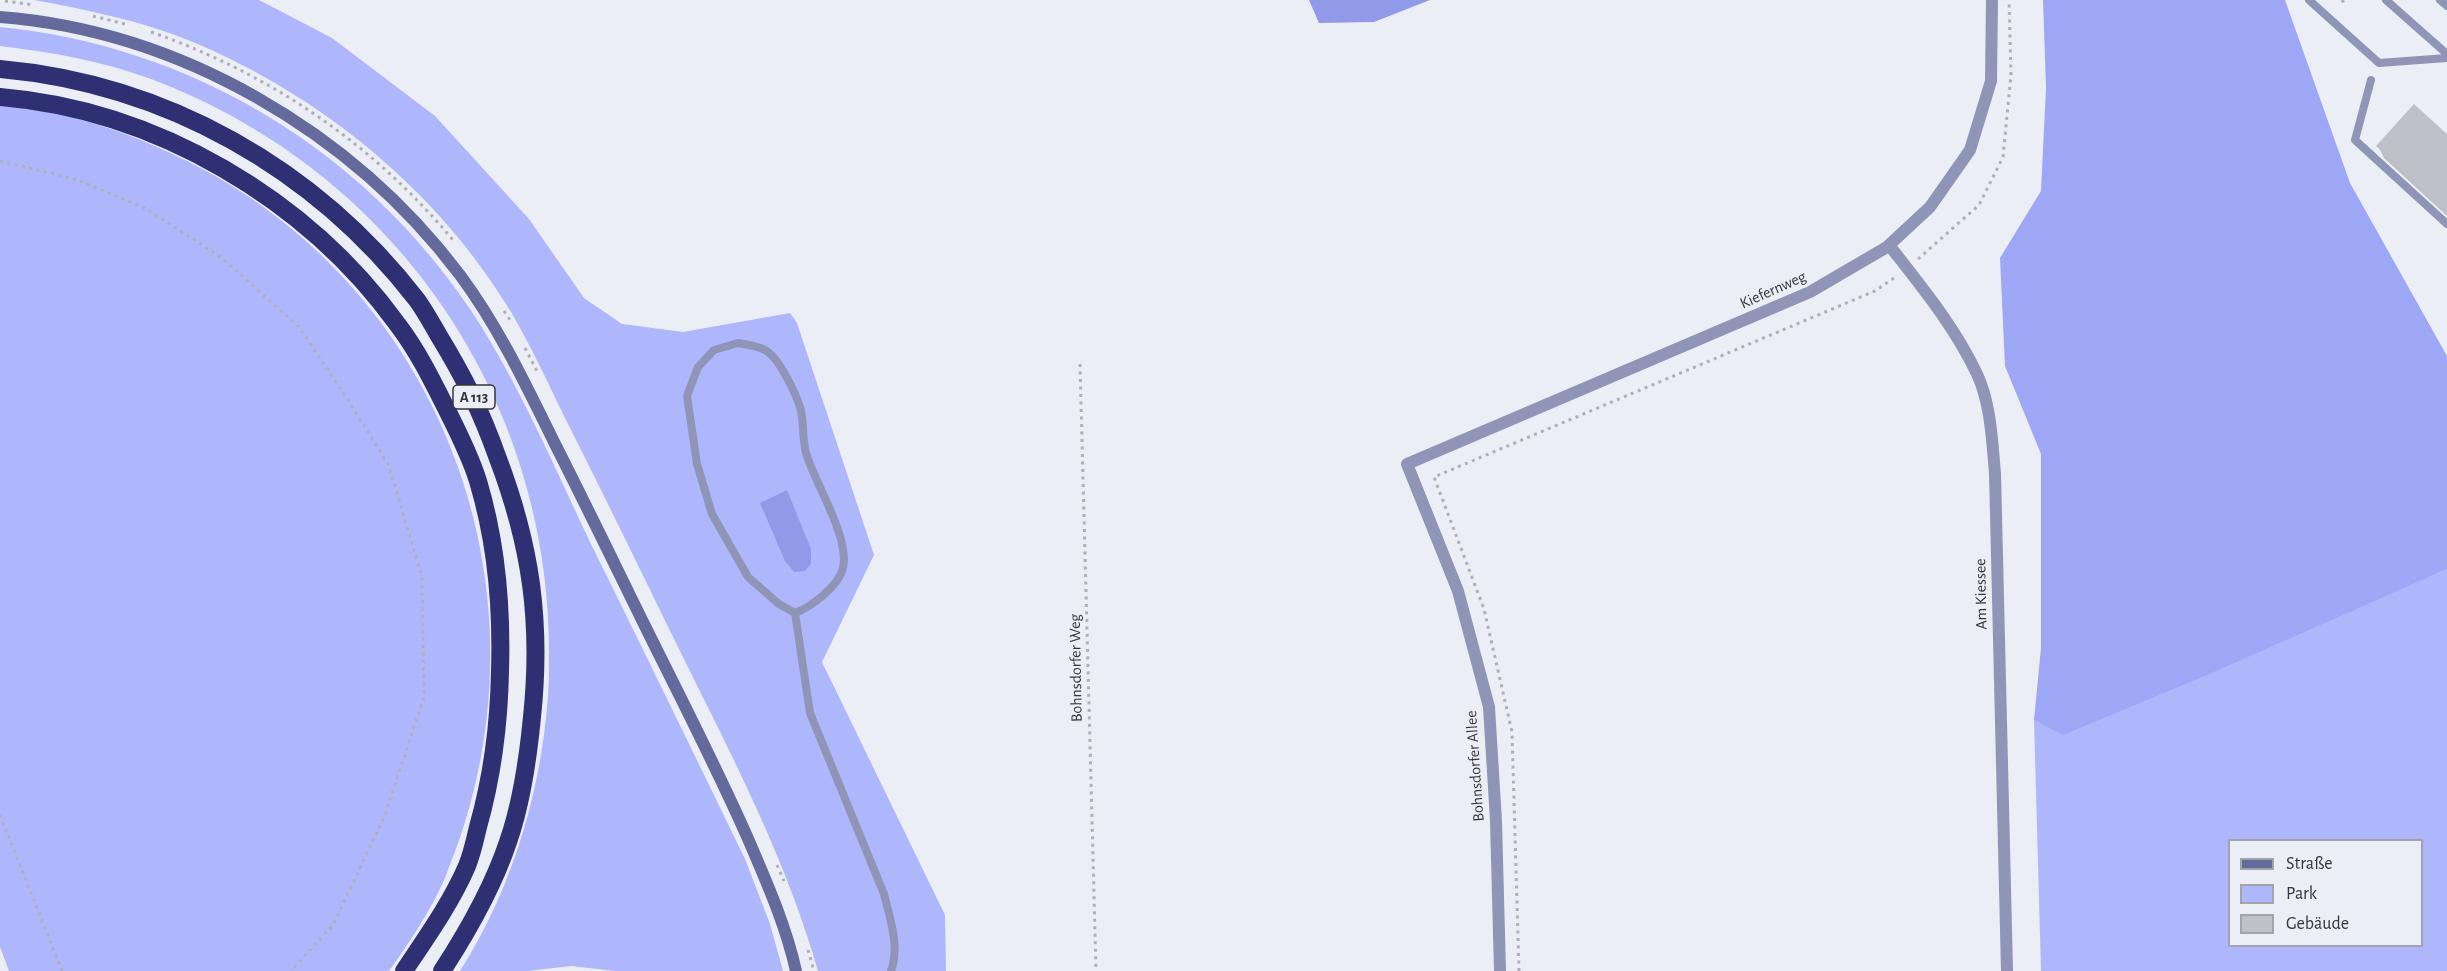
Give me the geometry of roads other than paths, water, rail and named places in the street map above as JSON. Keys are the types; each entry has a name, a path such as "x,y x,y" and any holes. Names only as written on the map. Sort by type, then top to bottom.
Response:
{"highway":[{"name":"A 113","path":"0,69 37,72 94,84 150,102 208,127 261,156 333,210 384,261 419,303 481,410 506,478 529,560 537,646 536,684 520,800 508,842 492,882 442,971"},
{"path":"0,97 60,106 135,125 240,178 284,210 336,254 379,301 415,350 452,418 477,478 492,541 500,638 498,731 487,796 467,865 425,940 404,971"}],"street":[{"name":"Kiefernweg","path":"1407,464 1810,292 1889,245 1930,207 1970,150 1991,81 1992,0"},
{"path":"0,17 91,32 147,48 240,87 303,126 357,166 420,227 460,276 502,341 540,412 733,805 770,891 796,971"},
{"name":"Am Kiessee","path":"1889,245 1944,316 1977,375 1991,426 1995,473 2007,971"},
{"name":"Bohnsdorfer Allee","path":"1407,464 1458,591 1489,707 1496,821 1500,971"}],"lane":[{"path":"2309,0 2379,63 2447,56"},
{"path":"2386,0 2447,56"},
{"path":"2440,0 2447,6"},
{"path":"2371,80 2355,140 2447,224"},
{"path":"738,343 764,348 782,368 801,409 806,455 842,541 845,556 843,570 817,602 795,614 778,604 748,577 712,514 697,464 687,396 698,367 714,350 738,343"},
{"path":"795,614 810,713 884,894 895,952 891,971"}]}
